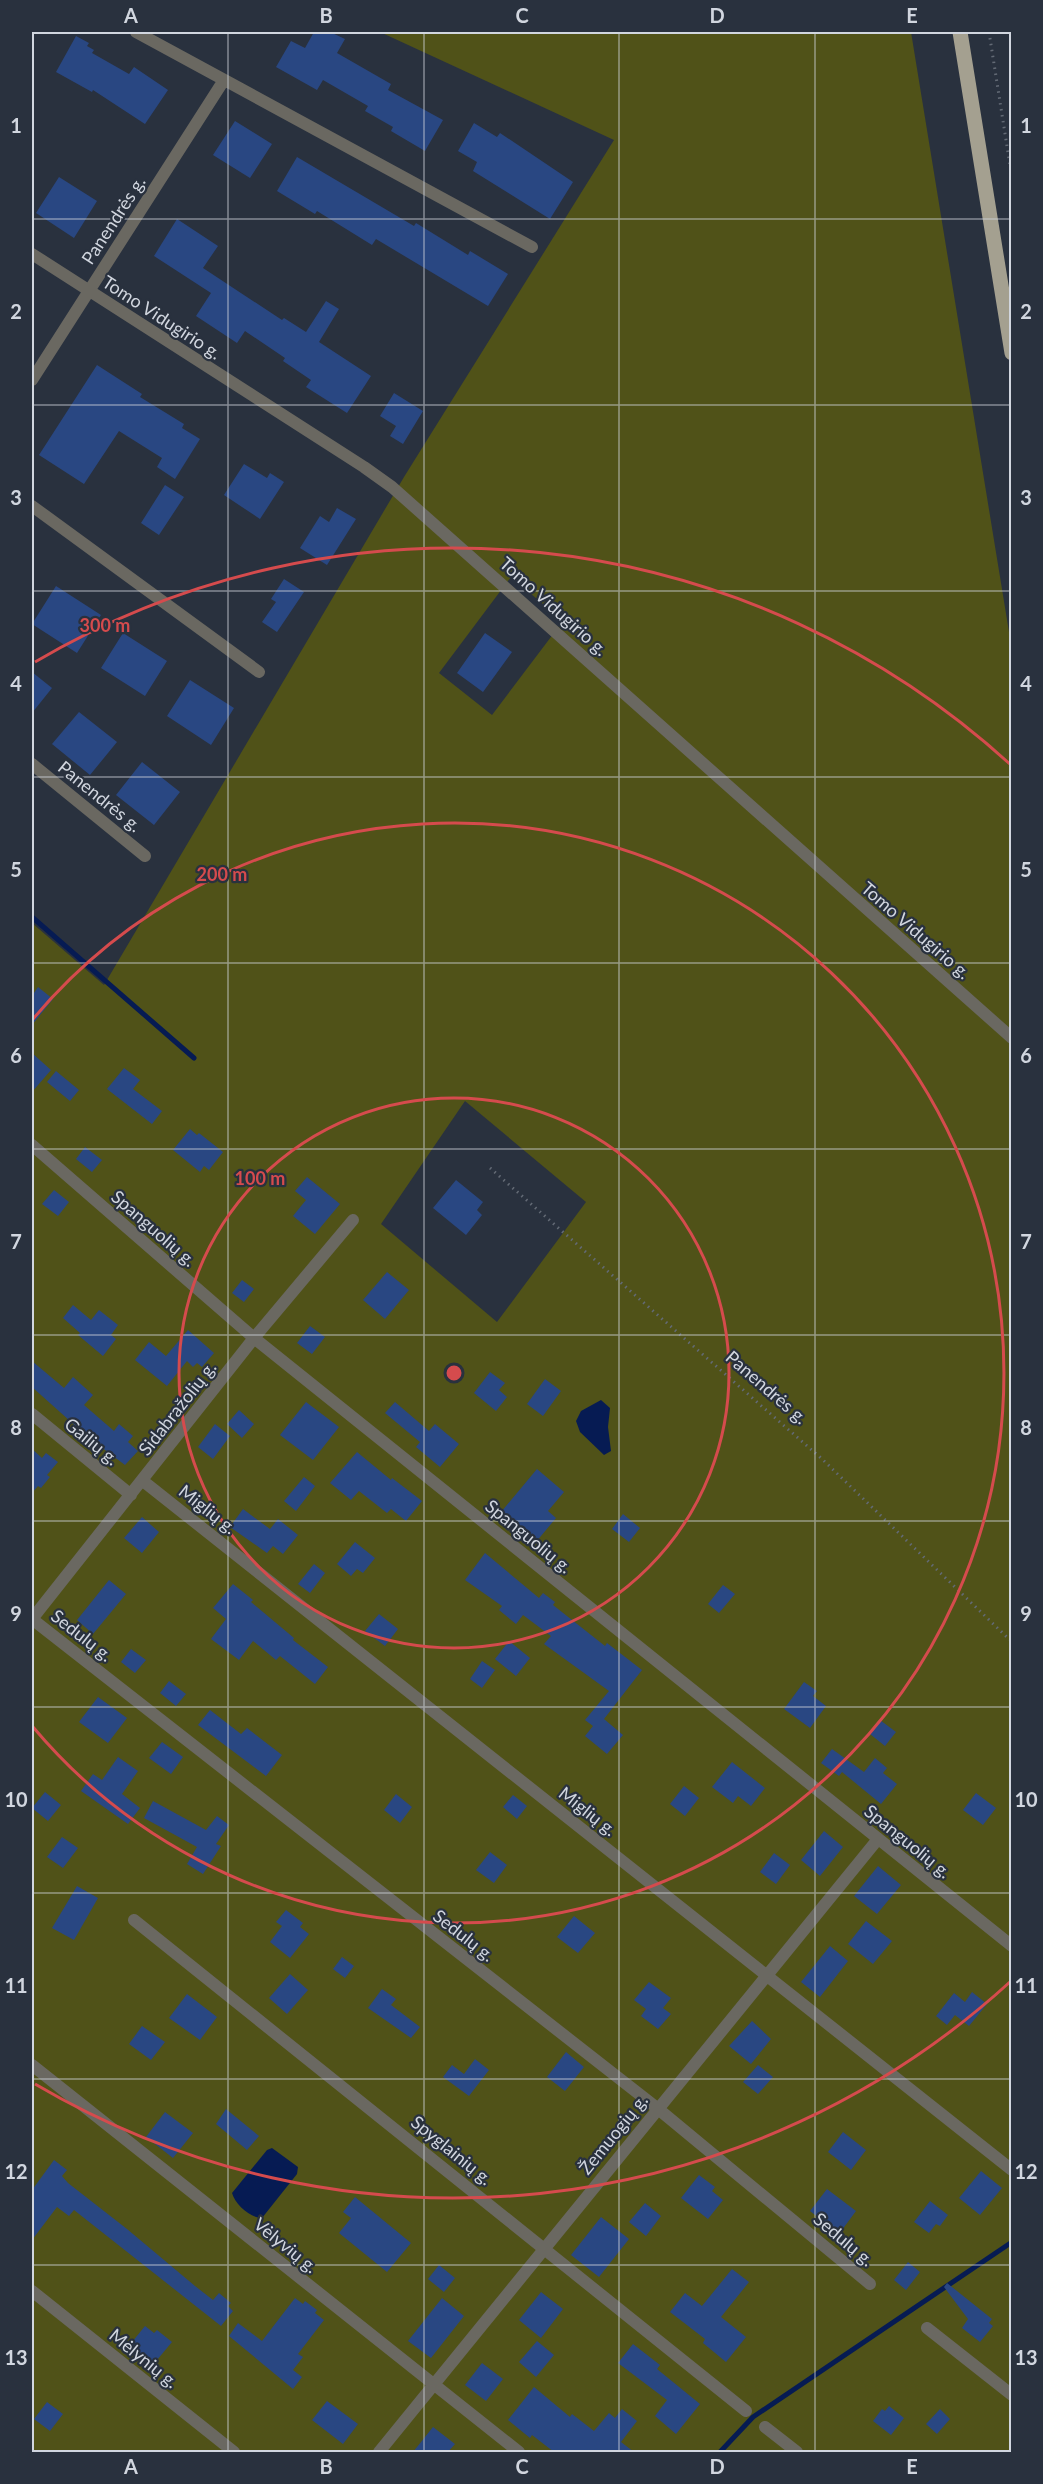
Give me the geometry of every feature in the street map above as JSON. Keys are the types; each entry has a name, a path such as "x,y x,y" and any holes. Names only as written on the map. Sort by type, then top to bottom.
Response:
{"main road":[{"path":"960,32 1011,348"}],"street":[{"path":"136,32 532,247"},
{"name":"Panendrės g.","path":"32,380 224,80"},
{"name":"Tomo Vidugirio g.","path":"32,254 354,460 392,487 1011,1038"},
{"path":"32,506 259,672"},
{"name":"Panendrės g.","path":"32,764 146,856"},
{"name":"Spanguolių g.","path":"32,1145 254,1338 1011,1946"},
{"name":"Sidabražolių g.","path":"32,1619 254,1338 352,1220"},
{"name":"Gailių g.","path":"32,1414 130,1495"},
{"name":"Miglių g.","path":"143,1481 1011,2170"},
{"name":"Sedulų g.","path":"32,1619 657,2108 870,2284"},
{"name":"Žemuogių g.","path":"379,2452 878,1839"},
{"name":"Spyglainių g.","path":"134,1920 746,2411"},
{"name":"Vėlyvių g.","path":"32,2065 519,2452"},
{"name":"Mėlynių g.","path":"32,2291 234,2452"},
{"path":"927,2328 1011,2395"},
{"path":"765,2427 796,2452"}],"path":[{"path":"989,32 1011,177"},
{"name":"Panendrės g.","path":"490,1168 822,1459 1011,1642"}],"shaded area":[{"path":"380,32 911,32 1012,659 1011,2452 32,2452 32,923 104,985 404,477 614,140","holes":["511,577 563,621 492,715 439,673","465,1101 586,1202 497,1322 381,1224"]}],"water":[{"path":"601,1400 610,1408 608,1427 611,1451 604,1455 580,1432 576,1421 581,1411"},
{"path":"272,2148 298,2167 297,2174 262,2218 253,2216 244,2210 236,2202 232,2193 267,2150"}],"building":[{"path":"314,32 330,32 345,39 337,53 391,84 388,90 443,120 425,151 391,131 393,127 365,111 368,106 323,80 317,90 276,67 291,41 305,48"},
{"path":"76,36 89,43 87,46 94,50 92,53 129,74 134,67 168,90 145,124 93,90 92,92 56,72"},
{"path":"235,121 272,144 250,178 213,155"},
{"path":"474,123 497,137 500,133 573,182 550,219 473,171 477,162 458,151"},
{"path":"297,157 414,226 416,223 468,255 470,251 508,274 488,306 376,239 372,245 317,211 315,214 277,191"},
{"path":"59,177 97,201 74,238 36,213"},
{"path":"177,219 218,246 203,268 282,320 284,318 306,332 326,301 339,309 319,342 371,376 347,413 306,387 311,380 283,361 285,358 245,331 237,343 196,316 211,293 154,256"},
{"path":"97,365 142,394 140,397 184,424 182,428 200,439 175,479 157,467 162,458 119,431 84,484 39,455"},
{"path":"394,393 423,411 403,444 390,436 396,426 380,416"},
{"path":"244,464 267,478 270,473 284,482 260,519 224,495"},
{"path":"165,485 184,497 159,535 141,523"},
{"path":"337,508 356,519 327,565 300,548 320,516 329,522"},
{"path":"284,579 304,592 277,632 262,622 276,602 271,599"},
{"path":"56,586 101,615 77,653 32,624"},
{"path":"123,633 167,661 145,696 101,668"},
{"path":"485,633 512,652 483,692 457,673"},
{"path":"32,672 52,688 32,713"},
{"path":"190,680 234,708 211,745 167,716"},
{"path":"79,712 117,742 90,775 52,744"},
{"path":"142,762 180,792 154,825 116,795"},
{"path":"38,987 53,999 32,1025 32,996"},
{"path":"32,1053 51,1070 32,1092"},
{"path":"124,1068 140,1080 133,1089 162,1111 152,1124 107,1089"},
{"path":"56,1071 79,1090 70,1101 47,1082"},
{"path":"190,1129 197,1135 199,1133 223,1152 209,1170 204,1166 200,1172 173,1150"},
{"path":"85,1147 102,1160 92,1172 76,1159"},
{"path":"307,1177 340,1204 315,1234 293,1216 306,1200 295,1191"},
{"path":"456,1180 483,1202 477,1210 482,1215 466,1235 433,1208"},
{"path":"54,1190 69,1202 58,1216 42,1204"},
{"path":"387,1272 409,1290 385,1319 363,1300"},
{"path":"242,1280 254,1289 244,1302 232,1293"},
{"path":"73,1305 91,1320 99,1310 118,1325 111,1335 116,1339 103,1356 78,1335 80,1333 63,1318"},
{"path":"310,1326 325,1337 312,1354 297,1343"},
{"path":"188,1330 214,1353 202,1367 197,1363 193,1367 187,1361 167,1386 135,1360 149,1342 166,1356"},
{"path":"32,1361 64,1388 73,1377 93,1395 84,1405 114,1431 119,1424 133,1436 128,1442 138,1451 125,1465 89,1438 32,1387"},
{"path":"490,1372 505,1383 499,1390 507,1397 496,1411 474,1393"},
{"path":"545,1379 561,1391 543,1416 527,1404"},
{"path":"306,1402 339,1427 313,1460 280,1435"},
{"path":"395,1402 429,1431 435,1424 459,1444 440,1467 416,1447 420,1442 385,1413"},
{"path":"239,1410 254,1424 242,1438 227,1424"},
{"path":"215,1424 230,1436 213,1459 198,1447"},
{"path":"32,1449 42,1458 46,1453 58,1462 47,1475 50,1477 41,1488 38,1486 32,1493"},
{"path":"357,1452 391,1480 392,1478 422,1501 406,1521 391,1509 387,1513 359,1491 351,1500 330,1483"},
{"path":"537,1469 564,1492 548,1511 556,1518 536,1542 501,1512"},
{"path":"304,1477 315,1486 296,1511 284,1501"},
{"path":"243,1509 270,1529 278,1519 298,1535 283,1554 273,1546 267,1553 230,1527"},
{"path":"623,1514 640,1528 629,1542 612,1529"},
{"path":"142,1517 159,1532 142,1553 124,1538"},
{"path":"355,1542 375,1558 363,1573 357,1569 351,1576 337,1564"},
{"path":"485,1553 539,1598 543,1593 555,1602 553,1605 605,1646 607,1643 642,1670 604,1719 623,1735 607,1754 585,1736 593,1726 585,1720 609,1691 544,1644 551,1636 523,1615 516,1624 499,1610 502,1606 465,1580"},
{"path":"314,1564 325,1573 310,1593 298,1584"},
{"path":"109,1580 126,1594 93,1634 77,1620"},
{"path":"233,1584 294,1638 293,1640 328,1667 315,1684 280,1656 276,1660 253,1641 239,1660 211,1639 226,1619 213,1608"},
{"path":"723,1585 735,1594 719,1613 708,1604"},
{"path":"379,1614 398,1629 385,1646 365,1631"},
{"path":"509,1641 530,1658 516,1676 495,1659"},
{"path":"131,1649 146,1660 135,1673 121,1662"},
{"path":"482,1661 495,1670 482,1688 470,1679"},
{"path":"169,1681 186,1694 176,1706 160,1693"},
{"path":"804,1682 817,1691 813,1696 826,1706 810,1728 784,1709"},
{"path":"98,1697 127,1718 108,1743 79,1722"},
{"path":"210,1710 241,1734 247,1728 282,1755 266,1776 198,1725"},
{"path":"880,1720 896,1732 885,1746 870,1734"},
{"path":"162,1742 183,1757 171,1774 149,1758"},
{"path":"832,1749 864,1772 875,1758 887,1768 883,1773 897,1784 881,1804 842,1772 839,1776 821,1763"},
{"path":"118,1757 138,1771 122,1794 140,1808 128,1824 81,1791 93,1774 102,1780"},
{"path":"732,1762 765,1788 751,1806 738,1796 733,1803 712,1787"},
{"path":"684,1786 699,1798 685,1816 670,1804"},
{"path":"45,1792 61,1805 48,1821 32,1808"},
{"path":"976,1793 996,1808 983,1825 963,1810"},
{"path":"396,1794 412,1807 400,1823 384,1810"},
{"path":"513,1795 527,1806 517,1819 503,1807"},
{"path":"153,1801 206,1830 217,1816 229,1825 216,1844 221,1846 203,1874 187,1864 197,1847 144,1818"},
{"path":"824,1831 843,1847 820,1876 801,1860"},
{"path":"62,1837 78,1848 63,1868 47,1857"},
{"path":"490,1852 507,1865 494,1883 476,1870"},
{"path":"774,1853 790,1865 776,1884 760,1872"},
{"path":"878,1866 901,1885 877,1914 854,1896"},
{"path":"77,1886 98,1898 74,1940 52,1928"},
{"path":"286,1910 303,1923 300,1927 309,1934 290,1958 270,1942 282,1926 276,1922"},
{"path":"574,1916 595,1933 578,1953 557,1937"},
{"path":"866,1921 892,1941 873,1964 848,1944"},
{"path":"830,1946 848,1961 820,1997 801,1982"},
{"path":"342,1957 354,1966 345,1978 333,1969"},
{"path":"290,1974 308,1990 287,2014 269,1998"},
{"path":"649,1982 671,1998 663,2008 671,2014 658,2029 641,2016 646,2009 634,2000"},
{"path":"382,1989 396,1999 391,2005 420,2027 411,2038 368,2008"},
{"path":"972,1992 987,2004 969,2026 955,2015 947,2025 936,2016 954,1993 965,2002"},
{"path":"187,1994 217,2017 200,2040 169,2018"},
{"path":"752,2021 771,2039 751,2064 729,2046"},
{"path":"142,2026 165,2042 151,2060 129,2044"},
{"path":"566,2052 584,2067 565,2091 547,2077"},
{"path":"475,2059 489,2070 469,2096 443,2077 452,2065 464,2074"},
{"path":"758,2065 773,2077 758,2094 743,2082"},
{"path":"226,2109 259,2136 247,2150 216,2124"},
{"path":"165,2112 193,2133 173,2158 146,2137"},
{"path":"843,2132 866,2150 851,2170 828,2152"},
{"path":"54,2160 67,2170 62,2176 68,2183 195,2286 213,2300 219,2293 231,2303 228,2306 233,2311 221,2326 74,2210 69,2216 57,2207 32,2240 32,2190"},
{"path":"981,2171 1002,2188 980,2215 959,2198"},
{"path":"699,2175 715,2187 712,2191 723,2200 708,2219 681,2198"},
{"path":"827,2189 856,2211 839,2234 810,2211"},
{"path":"355,2197 411,2243 387,2272 339,2233 351,2218 343,2212"},
{"path":"930,2201 948,2215 940,2226 936,2224 929,2233 914,2222"},
{"path":"645,2203 661,2216 646,2236 629,2222"},
{"path":"601,2217 629,2239 599,2277 571,2255"},
{"path":"908,2262 920,2272 906,2290 894,2280"},
{"path":"439,2265 455,2278 444,2292 428,2279"},
{"path":"732,2269 749,2282 721,2317 746,2337 726,2362 703,2343 705,2339 670,2312 685,2293 702,2306"},
{"path":"947,2283 992,2319 989,2323 993,2326 980,2342 962,2328 968,2319 944,2287"},
{"path":"541,2292 563,2309 541,2338 519,2320"},
{"path":"295,2298 303,2304 305,2301 317,2310 315,2313 324,2320 298,2354 303,2357 293,2370 302,2377 293,2389 229,2336 238,2323 262,2341"},
{"path":"442,2298 464,2316 431,2358 408,2341"},
{"path":"145,2326 154,2333 157,2330 172,2342 152,2366 128,2347"},
{"path":"537,2341 554,2355 536,2377 519,2362"},
{"path":"633,2344 660,2365 657,2369 700,2404 676,2434 655,2416 667,2400 618,2363"},
{"path":"482,2363 503,2379 486,2401 465,2385"},
{"path":"534,2387 570,2417 572,2414 594,2431 609,2413 615,2418 622,2409 637,2421 621,2442 634,2452 554,2452 532,2435 530,2438 508,2420"},
{"path":"327,2401 358,2424 343,2444 312,2420"},
{"path":"47,2402 63,2414 50,2431 34,2419"},
{"path":"889,2406 904,2418 891,2435 873,2421 882,2409 885,2411"},
{"path":"940,2409 950,2419 937,2434 926,2424"},
{"path":"433,2427 455,2444 448,2452 413,2452"}],"waterway":[{"path":"32,917 194,1058"},
{"path":"720,2452 753,2417 1012,2242"}]}
